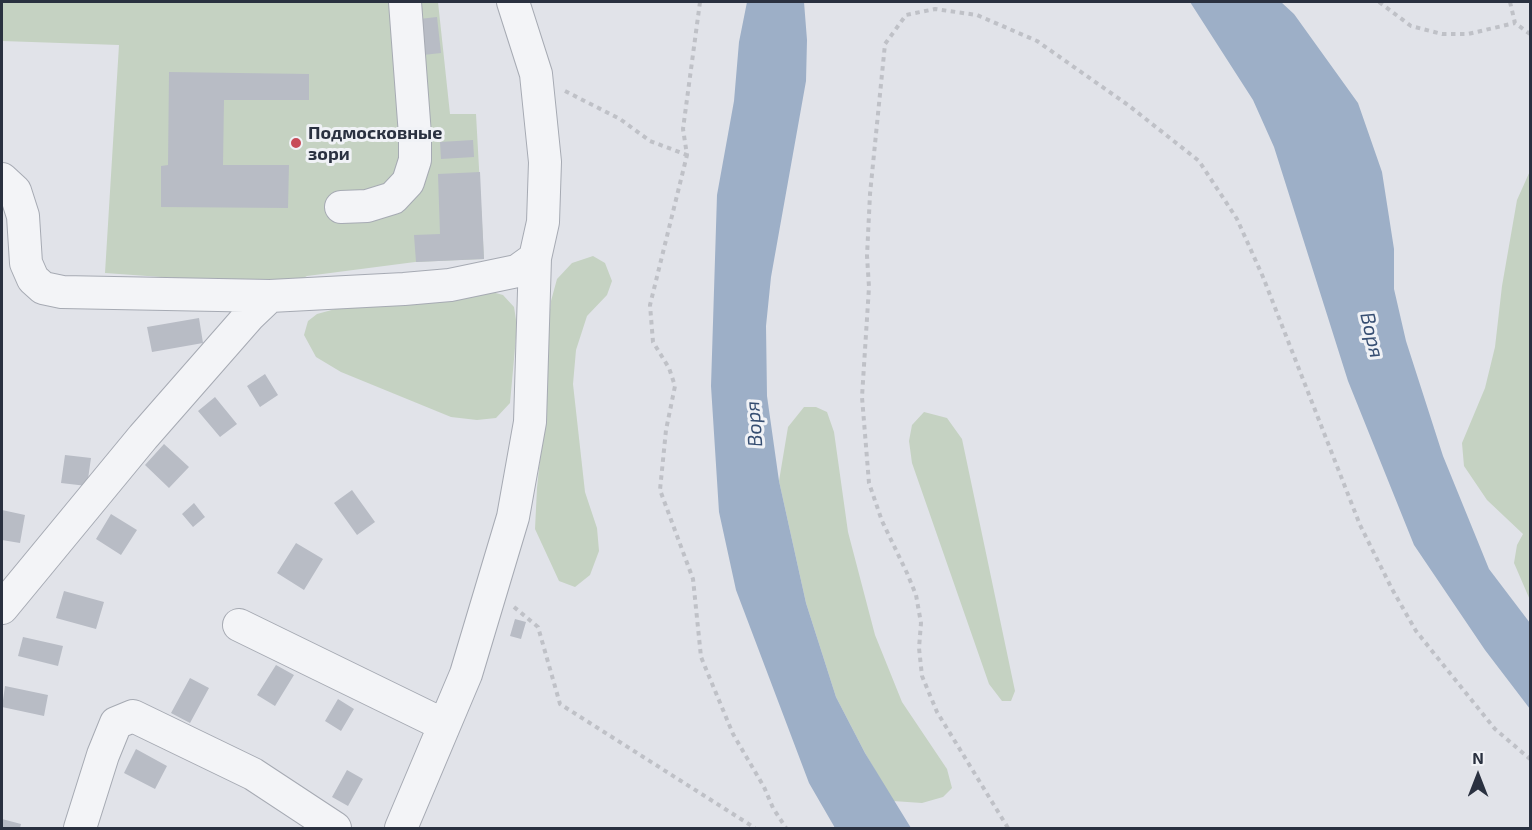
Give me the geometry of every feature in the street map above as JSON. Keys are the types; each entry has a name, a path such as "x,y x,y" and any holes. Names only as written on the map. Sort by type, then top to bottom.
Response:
{"street":[{"path":"341,207 367,206 393,198 408,182 415,160 405,2"},
{"path":"401,828 466,674 513,517 530,422 535,258 543,222 545,162 536,74 513,2"},
{"path":"2,179 15,191 23,216 26,263 33,279 43,288 62,292 270,296 404,289 450,285 517,272 535,258"},
{"path":"2,608 143,437 249,316 270,296"},
{"path":"239,625 444,725"},
{"path":"80,828 103,754 116,723 133,717 253,774 336,828"}],"path":[{"path":"700,2 683,129 687,155 650,305 653,342 669,368 675,386 666,430 660,490 693,579 701,657 734,734 786,828"},
{"path":"1378,2 1411,26 1442,34 1468,34 1515,23"},
{"path":"1510,2 1515,23 1530,34"},
{"path":"1008,828 937,712 922,676 921,623 916,595 882,520 869,483 862,397 869,286 867,256 870,194 885,44 906,15 935,9 977,15 1037,41 1128,105 1199,161 1241,229 1263,278 1360,525 1392,589 1416,631 1495,729 1530,759"},
{"path":"536,74 620,119 650,141 687,155"},
{"path":"492,590 538,627 560,704 755,828"}],"green space":[{"name":"Подмосковные зори","path":"2,2 438,2 450,114 476,114 484,259 415,262 307,276 288,286 105,273 119,45 2,41"},
{"path":"1530,171 1530,600 1514,563 1517,545 1523,534 1487,500 1464,466 1462,443 1485,388 1495,347 1502,286 1517,200"},
{"path":"593,256 605,263 612,281 607,295 587,316 576,350 573,384 585,492 597,528 599,551 590,575 575,587 559,581 535,529 537,488 544,419 547,336 551,301 557,279 572,263"},
{"path":"492,292 503,295 514,307 517,326 510,403 496,418 477,420 451,417 341,372 316,357 304,335 308,321 317,314 339,308"},
{"path":"804,407 816,407 827,412 834,432 848,532 875,635 902,702 947,769 952,788 943,797 922,803 893,801 836,697 806,603 779,481 788,427"},
{"path":"924,412 947,418 962,439 1015,691 1011,701 1002,701 989,684 912,463 909,441 912,425"}],"water":[{"name":"Воря","path":"747,2 804,2 807,40 806,81 771,277 766,326 767,396 779,481 806,603 836,697 865,753 911,828 835,828 809,783 736,590 719,512 711,386 717,195 734,101 739,42"},
{"name":"Воря","path":"1190,2 1281,2 1294,14 1358,103 1382,172 1394,249 1394,289 1406,341 1443,456 1489,569 1530,623 1530,709 1485,650 1414,545 1348,381 1274,147 1253,100"}],"building":[{"path":"437,17 441,53 423,55 419,19"},
{"path":"169,72 309,74 309,100 224,100 223,165 289,165 288,208 161,207 161,166 168,165"},
{"path":"473,140 474,157 441,159 440,142"},
{"path":"480,172 484,259 416,262 414,235 440,234 438,174"},
{"path":"199,318 203,343 152,352 147,327"},
{"path":"265,374 278,395 260,407 247,386"},
{"path":"215,397 237,424 220,437 198,411"},
{"path":"164,444 189,467 169,488 145,465"},
{"path":"65,455 91,458 87,486 61,483"},
{"path":"352,490 375,522 357,535 334,503"},
{"path":"194,503 205,517 193,527 182,514"},
{"path":"2,510 25,515 20,543 2,540"},
{"path":"111,514 137,530 121,555 96,539"},
{"path":"296,543 323,559 304,590 277,573"},
{"path":"64,591 104,602 96,629 56,618"},
{"path":"515,619 526,622 521,639 510,636"},
{"path":"23,637 63,646 58,666 18,656"},
{"path":"276,665 294,675 275,706 257,695"},
{"path":"190,678 209,688 190,723 171,713"},
{"path":"5,686 48,695 44,716 2,707"},
{"path":"338,699 354,709 341,731 325,721"},
{"path":"136,749 167,766 155,789 124,773"},
{"path":"347,770 363,779 348,806 332,797"},
{"path":"2,819 21,824 20,828 2,828"}],"place":[{"name":"Подмосковные зори","path":"296,143"}]}
